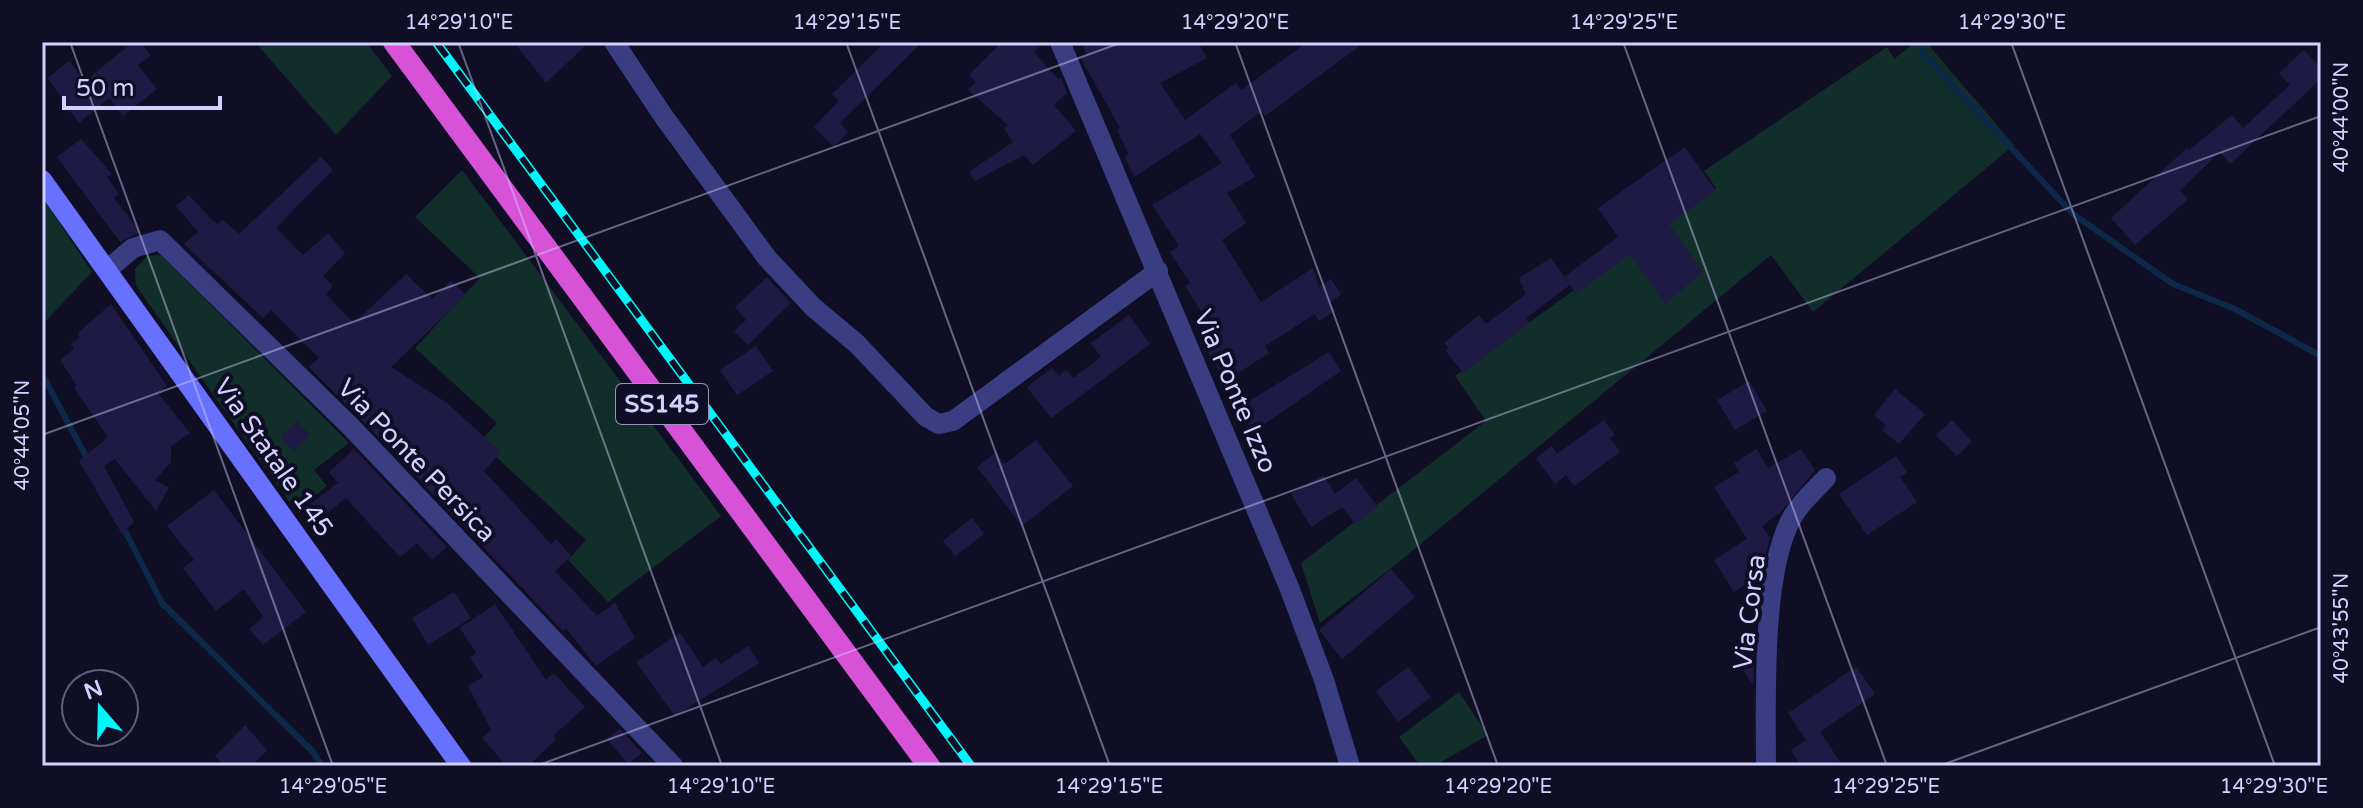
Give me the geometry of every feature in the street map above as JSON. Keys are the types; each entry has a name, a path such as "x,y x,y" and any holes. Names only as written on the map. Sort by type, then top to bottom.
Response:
{"highway":[{"name":"SS145","path":"394,42 929,766"}],"main road":[{"name":"Via Statale 145","path":"42,180 461,766"}],"street":[{"name":"Via Ponte Izzo","path":"1060,42 1289,587 1324,680 1350,766"},
{"path":"619,44 664,117 767,258 813,307 857,344 926,417 939,424 953,421 1158,271"},
{"name":"Via Ponte Persica","path":"108,269 133,248 160,240 351,427 673,766"},
{"name":"Via Corsa","path":"1766,766 1766,650 1778,560 1793,516 1826,478"}],"green space":[{"path":"255,42 366,42 392,76 336,135"},
{"path":"1915,42 1926,42 2014,145 1813,312 1771,255 1394,566 1320,623 1301,563 1486,421 1455,376 1716,188 1704,171 1887,47 1894,59"},
{"path":"462,170 721,516 608,602 568,560 586,540 480,442 497,423 415,348 480,278 415,217"},
{"path":"42,197 92,272 42,325"},
{"path":"161,255 349,443 314,470 327,486 296,511 136,286 135,269 147,256"},
{"path":"1459,692 1488,735 1434,766 1420,766 1399,737"}],"building":[{"path":"133,42 140,42 151,55 138,65 157,89 123,116 109,98 79,123 48,78 69,61 85,81"},
{"path":"514,42 589,42 546,83"},
{"path":"885,42 922,42 840,123 848,132 834,147 814,127 839,101 832,94"},
{"path":"1002,42 1044,42 1034,52 1058,79 1061,77 1067,93 1054,105 1076,131 1033,165 1024,155 975,181 969,172 1013,142 1004,128 1008,125 968,90 976,82 969,75"},
{"path":"1081,42 1198,42 1207,58 1160,83 1185,120 1236,83 1241,90 1308,42 1365,42 1265,116 1262,111 1230,135 1255,177 1227,193 1246,223 1222,240 1261,302 1313,268 1319,287 1331,279 1341,294 1330,303 1335,311 1319,321 1315,314 1265,346 1269,353 1226,381 1200,340 1214,332 1185,286 1190,283 1170,252 1179,246 1152,205 1222,163 1200,134 1134,177 1125,158 1128,153 1117,130 1120,128 1081,59 1087,54"},
{"path":"2304,50 2321,68 2321,79 2230,164 2220,152 2180,190 2188,199 2135,245 2111,218 2187,148 2189,150 2232,115 2243,128 2290,85 2279,73"},
{"path":"81,139 112,174 107,177 119,194 114,198 140,232 120,242 57,157"},
{"path":"1685,147 1716,191 1669,224 1703,272 1665,304 1630,254 1576,294 1564,277 1618,237 1598,208"},
{"path":"321,157 333,170 276,228 303,255 328,233 345,253 323,276 333,286 326,294 354,323 406,274 432,299 451,281 466,295 391,367 447,403 501,452 484,471 551,544 556,539 571,556 555,571 597,616 615,603 635,638 596,666 566,628 563,631 415,475 421,469 394,445 390,449 309,367 319,358 271,310 263,318 184,244 198,232 176,206 189,195 212,220 218,224 223,220 239,234"},
{"path":"1551,258 1570,285 1526,318 1530,323 1463,373 1445,350 1449,348 1444,343 1479,315 1486,324 1526,294 1519,278"},
{"path":"767,277 791,303 748,345 734,331 746,320 735,307"},
{"path":"111,304 167,386 158,393 190,433 171,446 171,462 155,480 169,487 156,511 115,459 104,466 134,522 122,534 79,461 108,437 74,388 77,386 60,360 74,349 71,344 79,338 78,333"},
{"path":"1129,315 1150,344 1051,418 1027,387 1052,368 1059,376 1066,370 1073,378 1101,357 1091,343"},
{"path":"756,346 773,371 737,395 720,370"},
{"path":"1329,352 1341,371 1253,432 1238,408"},
{"path":"1749,381 1767,411 1735,430 1717,400"},
{"path":"1895,389 1925,414 1899,444 1882,430 1886,425 1874,415"},
{"path":"1604,420 1615,435 1610,438 1620,452 1574,486 1566,475 1555,484 1536,458 1552,446 1557,454"},
{"path":"1952,420 1972,442 1957,456 1936,435"},
{"path":"297,421 310,435 294,451 280,437"},
{"path":"1036,440 1073,486 1022,526 977,467 996,452 1005,464"},
{"path":"354,449 447,547 432,560 417,543 400,557 346,498 321,518 310,504 338,483 329,472"},
{"path":"1757,449 1768,468 1801,449 1815,470 1781,512 1762,526 1770,538 1761,575 1734,592 1714,560 1747,539 1714,487 1739,472 1734,463"},
{"path":"1896,456 1907,472 1900,477 1917,502 1867,535 1839,494"},
{"path":"1323,475 1335,494 1356,478 1378,507 1355,524 1342,507 1311,527 1291,494"},
{"path":"214,490 306,612 263,645 249,629 263,617 244,589 216,611 183,568 194,560 167,526"},
{"path":"972,518 984,534 955,556 943,541"},
{"path":"1391,569 1415,597 1342,659 1319,630"},
{"path":"454,592 471,618 428,645 412,618"},
{"path":"495,604 546,680 554,673 585,707 553,736 556,740 528,766 507,766 482,738 491,730 468,686 483,677 470,658 476,653 460,628"},
{"path":"680,633 703,667 716,658 721,664 748,646 759,663 675,716 636,662"},
{"path":"1753,650 1754,654 1753,685 1737,660"},
{"path":"1408,667 1431,697 1398,722 1376,691"},
{"path":"1856,667 1875,694 1820,732 1843,766 1801,766 1791,750 1806,740 1788,713"},
{"path":"245,725 267,750 252,766 225,766 215,756"},
{"path":"620,729 642,753 628,764 607,739"}],"waterway":[{"path":"1921,51 2073,214 2173,284 2235,309 2321,356"},
{"path":"42,374 89,462"},
{"path":"122,525 162,603 313,752 322,766"}],"railway":[{"path":"436,42 971,766"}]}
